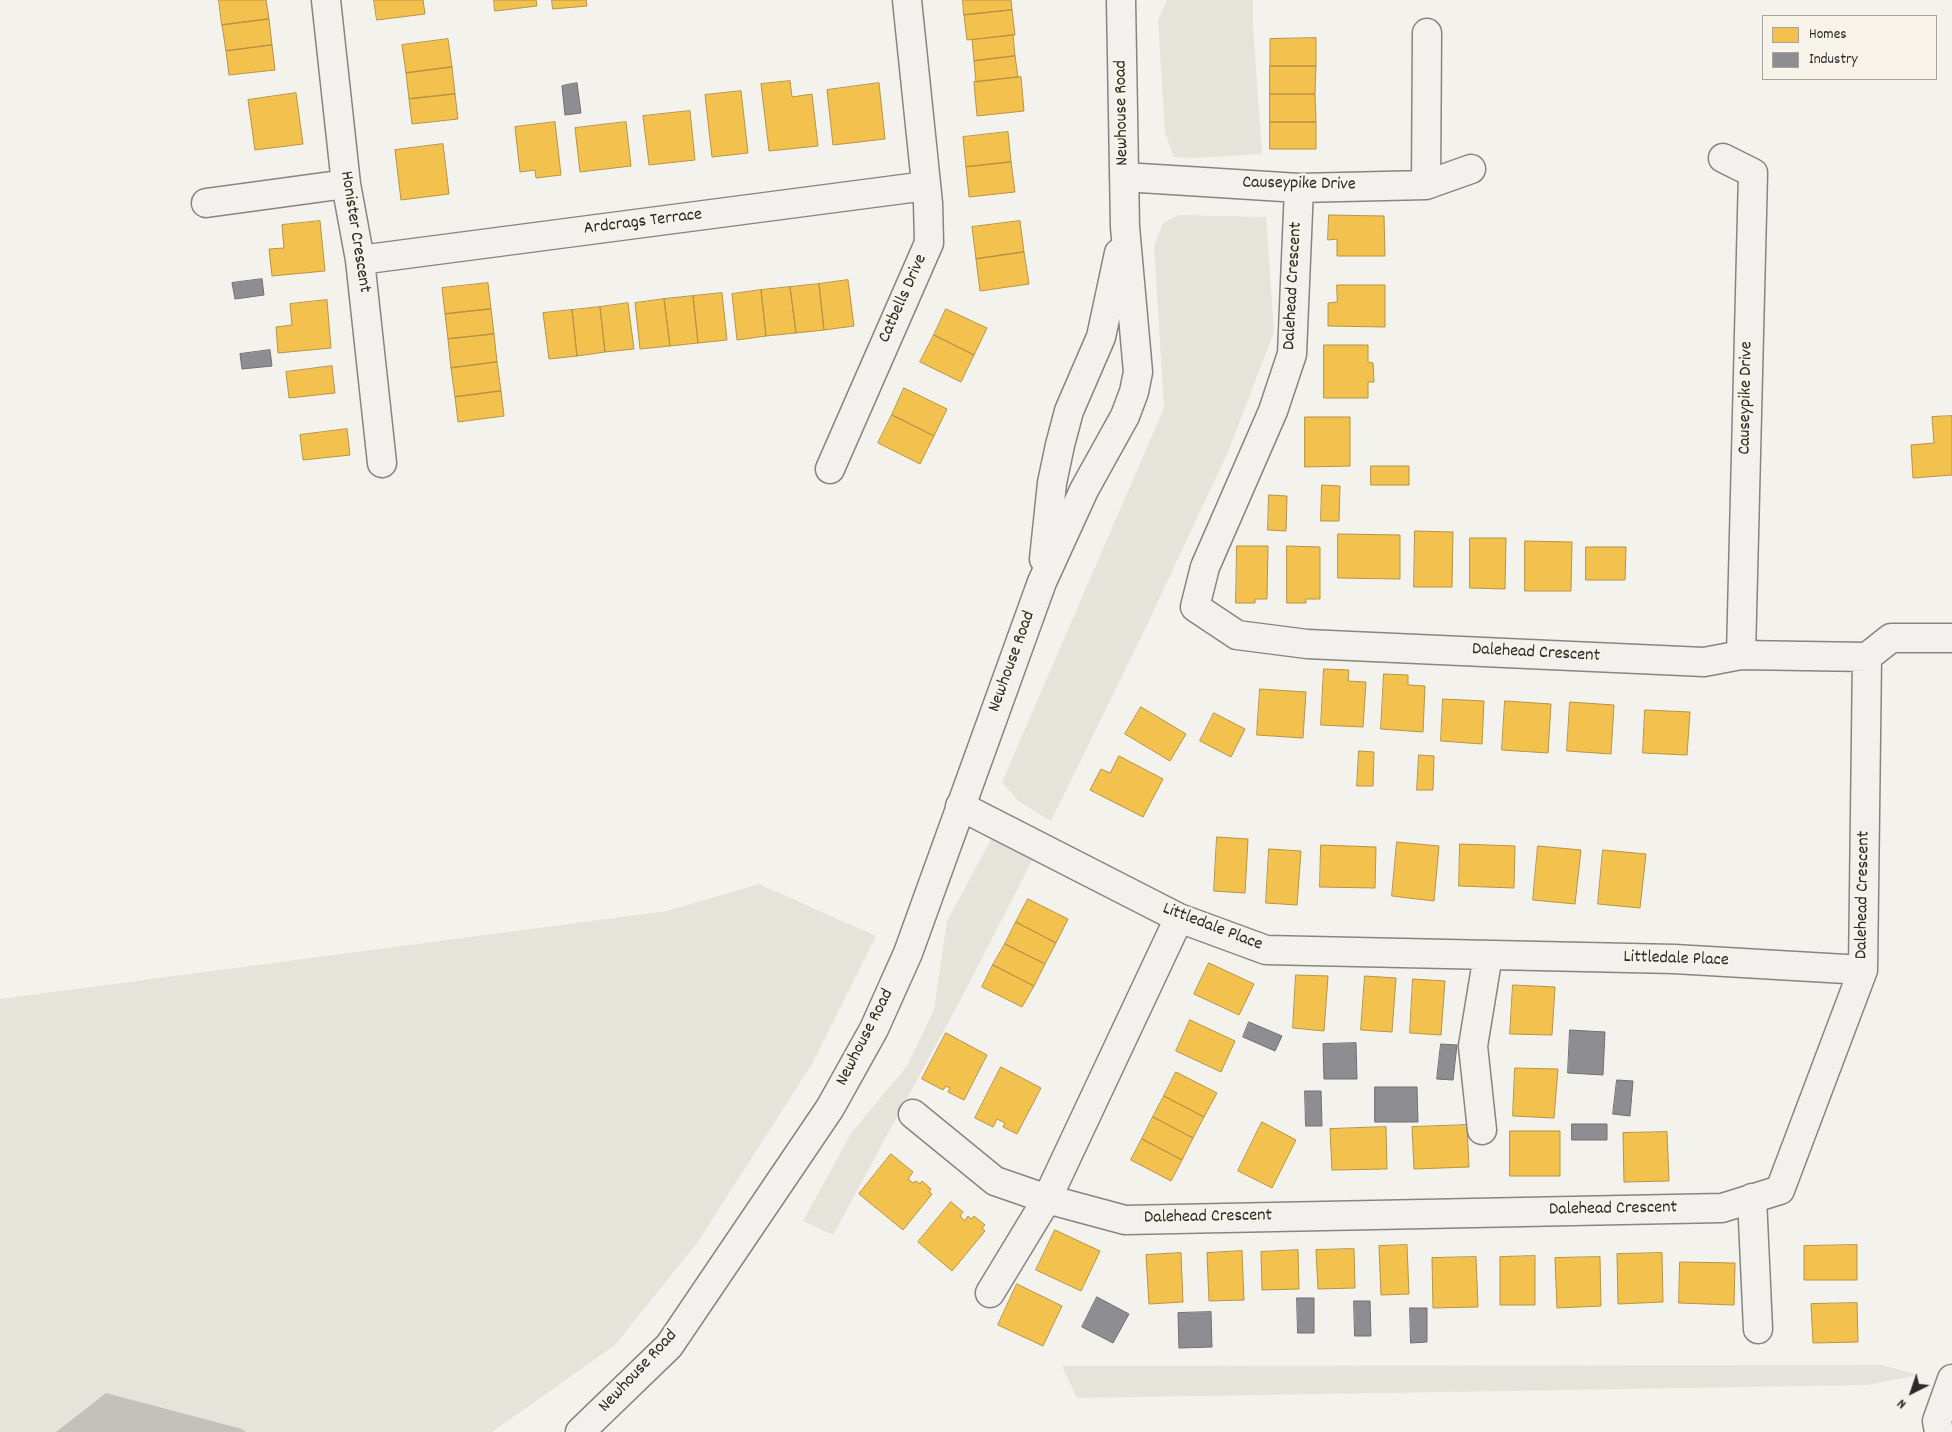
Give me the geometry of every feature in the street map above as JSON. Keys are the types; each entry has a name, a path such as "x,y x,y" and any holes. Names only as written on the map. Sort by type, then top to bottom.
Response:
{"street":[{"name":"Honister Crescent","path":"326,0 346,184 360,260 382,463"},
{"name":"Catbells Drive","path":"830,469 929,244 926,186 907,0"},
{"name":"Newhouse Road","path":"580,1432 669,1346 830,1108 874,1029 908,953 1042,582 1084,490 1125,416 1134,392 1138,372 1125,227 1121,0"},
{"path":"1426,185 1428,33"},
{"name":"Causeypike Drive","path":"1723,158 1753,173 1741,655"},
{"name":"Causeypike Drive","path":"1124,177 1299,188 1426,185 1471,170"},
{"path":"206,203 346,184"},
{"name":"Ardcrags Terrace","path":"360,260 926,186"},
{"name":"Dalehead Crescent","path":"914,1114 995,1181 1125,1220 1722,1208 1780,1190 1863,970 1867,657 1741,655 1704,662 1307,644 1237,635 1195,607 1205,567 1273,411 1292,354 1299,188"},
{"name":"Newhouse Road","path":"1042,582 1052,483 1060,445 1069,410 1101,337 1125,227"},
{"path":"1867,657 1891,638 1952,638"},
{"name":"Littledale Place","path":"960,806 1179,918 1266,950 1674,959 1863,970"},
{"path":"990,1294 1047,1198 1179,918"},
{"path":"1482,1130 1473,1046 1488,955"},
{"path":"1752,1198 1758,1329"},
{"path":"1940,1432 1937,1421 1952,1379"}],"shaded area":[{"path":"1167,0 1253,0 1253,26 1262,154 1194,158 1174,157 1165,132 1158,20"},
{"path":"1179,215 1266,217 1274,332 1228,452 1147,625 1051,821 1018,801 1002,782 1164,408 1154,246 1163,223"},
{"path":"994,834 1035,855 963,995 833,1235 803,1221 852,1132 907,1066 934,1010 947,921"},
{"path":"759,884 876,936 812,1064 697,1243 615,1345 492,1432 0,1432 0,999 667,911"},
{"path":"1882,1365 1919,1375 1867,1385 1077,1398 1062,1366"},
{"path":"106,1393 242,1429 246,1432 56,1432"}],"building: Homes":[{"path":"219,0 266,0 269,19 222,25"},
{"path":"374,0 423,0 425,14 377,20"},
{"path":"494,0 536,0 537,6 495,11"},
{"path":"552,0 586,0 587,6 553,9"},
{"path":"963,0 1011,0 1012,10 964,15"},
{"path":"1012,10 1015,35 967,40 964,15"},
{"path":"269,19 272,45 226,51 222,25"},
{"path":"1013,35 1015,56 974,61 972,40"},
{"path":"1316,38 1316,66 1270,66 1270,39"},
{"path":"448,39 452,67 406,73 402,45"},
{"path":"272,45 275,70 229,75 226,51"},
{"path":"1015,56 1018,77 976,82 974,61"},
{"path":"1270,66 1316,66 1315,94 1270,94"},
{"path":"452,67 455,94 409,99 406,73"},
{"path":"1021,77 1024,111 977,116 974,82"},
{"path":"790,81 792,97 812,94 818,146 769,151 761,84"},
{"path":"879,83 885,139 833,145 827,90"},
{"path":"741,91 748,153 712,157 705,95"},
{"path":"296,93 303,144 255,150 248,100"},
{"path":"455,94 458,119 412,124 409,99"},
{"path":"1270,94 1315,94 1316,122 1270,122"},
{"path":"690,111 695,160 649,165 643,116"},
{"path":"555,122 561,175 536,178 535,170 520,172 515,127"},
{"path":"626,122 631,166 580,172 575,128"},
{"path":"1270,122 1316,122 1316,149 1270,149"},
{"path":"1008,132 1011,162 966,167 963,137"},
{"path":"443,144 449,194 401,200 395,150"},
{"path":"1011,162 1015,192 969,197 966,167"},
{"path":"1329,215 1384,216 1385,256 1337,256 1337,239 1328,240"},
{"path":"320,221 325,271 272,276 269,249 284,248 282,225"},
{"path":"1020,221 1024,252 976,259 972,227"},
{"path":"1024,252 1029,284 980,291 976,259"},
{"path":"848,280 854,326 824,330 819,284"},
{"path":"488,283 491,309 445,314 442,288"},
{"path":"819,284 824,330 796,333 790,287"},
{"path":"1337,285 1385,285 1385,327 1328,326 1328,303 1337,302"},
{"path":"790,287 796,333 766,336 761,290"},
{"path":"761,290 766,336 737,340 732,294"},
{"path":"722,293 727,340 698,343 693,296"},
{"path":"693,296 698,343 670,346 664,299"},
{"path":"664,299 670,346 640,349 635,303"},
{"path":"327,300 331,348 278,353 276,327 292,325 290,304"},
{"path":"628,303 634,349 605,352 600,307"},
{"path":"600,307 605,352 577,356 572,310"},
{"path":"491,309 494,334 448,339 445,314"},
{"path":"946,309 987,328 974,355 934,335"},
{"path":"572,310 577,356 549,359 543,313"},
{"path":"494,334 497,362 451,368 448,339"},
{"path":"934,335 974,355 961,382 920,362"},
{"path":"1324,345 1368,345 1368,362 1373,363 1374,382 1368,382 1368,398 1324,398"},
{"path":"497,362 501,391 455,397 451,368"},
{"path":"332,366 335,393 289,398 286,372"},
{"path":"904,388 947,409 934,436 892,415"},
{"path":"501,391 504,416 458,422 455,397"},
{"path":"892,415 934,436 920,464 878,443"},
{"path":"1952,416 1952,475 1913,478 1911,445 1934,443 1932,417"},
{"path":"1305,417 1350,417 1350,466 1305,467"},
{"path":"347,429 350,455 303,460 300,435"},
{"path":"1371,466 1409,466 1409,485 1371,485"},
{"path":"1322,485 1340,486 1339,521 1321,521"},
{"path":"1269,495 1287,496 1286,531 1268,530"},
{"path":"1415,531 1453,532 1452,587 1414,587"},
{"path":"1338,534 1400,535 1400,579 1338,578"},
{"path":"1470,538 1506,538 1505,589 1470,588"},
{"path":"1525,541 1572,542 1571,591 1525,591"},
{"path":"1237,546 1268,546 1267,599 1255,599 1255,603 1236,603"},
{"path":"1287,546 1320,547 1320,599 1306,599 1306,603 1287,603"},
{"path":"1586,547 1626,547 1625,580 1586,580"},
{"path":"1324,669 1349,670 1348,681 1366,682 1363,727 1321,725"},
{"path":"1384,674 1408,675 1408,685 1425,686 1423,732 1381,729"},
{"path":"1260,689 1306,692 1303,738 1257,735"},
{"path":"1443,699 1484,701 1482,744 1441,741"},
{"path":"1505,701 1551,704 1548,753 1502,750"},
{"path":"1570,702 1614,705 1611,754 1567,751"},
{"path":"1141,707 1186,734 1170,761 1125,734"},
{"path":"1645,710 1690,712 1687,755 1643,753"},
{"path":"1214,713 1245,729 1231,757 1200,741"},
{"path":"1359,751 1374,752 1373,786 1357,786"},
{"path":"1419,755 1434,756 1433,790 1417,790"},
{"path":"1119,756 1163,779 1143,817 1090,790 1101,769 1110,773"},
{"path":"1217,837 1248,839 1245,893 1214,891"},
{"path":"1397,842 1439,846 1434,901 1392,896"},
{"path":"1460,844 1515,846 1514,888 1459,886"},
{"path":"1321,845 1376,847 1375,888 1320,887"},
{"path":"1538,846 1581,850 1575,904 1533,900"},
{"path":"1269,849 1301,851 1297,905 1266,903"},
{"path":"1603,850 1646,854 1640,908 1598,904"},
{"path":"1028,899 1068,919 1056,943 1016,922"},
{"path":"1016,922 1056,943 1045,964 1005,944"},
{"path":"1005,944 1045,964 1034,986 993,965"},
{"path":"1209,963 1254,984 1239,1015 1194,994"},
{"path":"993,965 1034,986 1022,1007 982,987"},
{"path":"1296,975 1328,976 1324,1031 1293,1028"},
{"path":"1365,976 1396,978 1392,1032 1361,1030"},
{"path":"1413,979 1445,981 1441,1035 1410,1033"},
{"path":"1513,985 1555,987 1552,1035 1510,1034"},
{"path":"1190,1020 1235,1041 1221,1072 1176,1051"},
{"path":"946,1033 987,1055 964,1100 948,1092 950,1088 946,1086 943,1090 922,1079"},
{"path":"1001,1067 1041,1088 1017,1134 1003,1127 1005,1123 997,1119 993,1127 975,1118"},
{"path":"1515,1068 1558,1069 1554,1118 1513,1116"},
{"path":"1176,1072 1217,1093 1204,1117 1164,1096"},
{"path":"1164,1096 1204,1117 1193,1138 1153,1117"},
{"path":"1153,1117 1193,1138 1182,1160 1142,1139"},
{"path":"1262,1122 1296,1140 1272,1188 1238,1171"},
{"path":"1467,1125 1469,1167 1414,1169 1412,1127"},
{"path":"1386,1127 1387,1169 1332,1170 1330,1129"},
{"path":"1510,1131 1560,1131 1560,1176 1510,1176"},
{"path":"1667,1132 1669,1181 1624,1182 1623,1133"},
{"path":"1142,1139 1182,1160 1171,1181 1131,1160"},
{"path":"891,1154 913,1172 908,1179 913,1183 916,1181 920,1184 922,1181 931,1189 929,1192 932,1194 903,1230 859,1194"},
{"path":"951,1202 963,1212 960,1216 965,1221 968,1216 971,1219 974,1216 985,1225 982,1228 985,1231 952,1271 918,1242"},
{"path":"1055,1230 1100,1251 1081,1291 1036,1270"},
{"path":"1407,1245 1409,1294 1381,1295 1379,1246"},
{"path":"1857,1245 1857,1280 1804,1280 1804,1246"},
{"path":"1354,1249 1355,1288 1318,1289 1316,1250"},
{"path":"1298,1250 1299,1289 1262,1290 1261,1252"},
{"path":"1242,1251 1244,1300 1209,1301 1207,1253"},
{"path":"1181,1253 1183,1302 1149,1304 1146,1255"},
{"path":"1662,1253 1663,1302 1618,1304 1617,1254"},
{"path":"1535,1256 1535,1305 1500,1305 1500,1257"},
{"path":"1476,1257 1478,1307 1433,1308 1432,1258"},
{"path":"1600,1257 1601,1306 1557,1308 1555,1258"},
{"path":"1680,1262 1735,1263 1734,1305 1679,1303"},
{"path":"1017,1284 1062,1306 1043,1346 998,1325"},
{"path":"1857,1303 1858,1342 1813,1343 1811,1304"}],"building: Industry":[{"path":"577,83 581,113 565,115 562,86"},
{"path":"262,279 264,295 235,299 232,283"},
{"path":"270,350 272,366 242,369 240,354"},
{"path":"1249,1022 1282,1036 1275,1051 1243,1037"},
{"path":"1570,1030 1605,1032 1603,1075 1568,1073"},
{"path":"1356,1043 1357,1079 1324,1079 1323,1044"},
{"path":"1441,1044 1457,1045 1453,1080 1437,1079"},
{"path":"1617,1080 1633,1081 1630,1116 1613,1114"},
{"path":"1375,1087 1417,1087 1418,1122 1375,1122"},
{"path":"1305,1091 1321,1091 1322,1126 1306,1126"},
{"path":"1572,1124 1607,1124 1607,1140 1572,1140"},
{"path":"1097,1297 1129,1314 1113,1343 1082,1327"},
{"path":"1297,1298 1314,1298 1314,1333 1298,1333"},
{"path":"1354,1301 1370,1301 1371,1336 1355,1336"},
{"path":"1410,1308 1427,1308 1427,1342 1411,1343"},
{"path":"1211,1312 1212,1347 1179,1348 1178,1313"}]}
